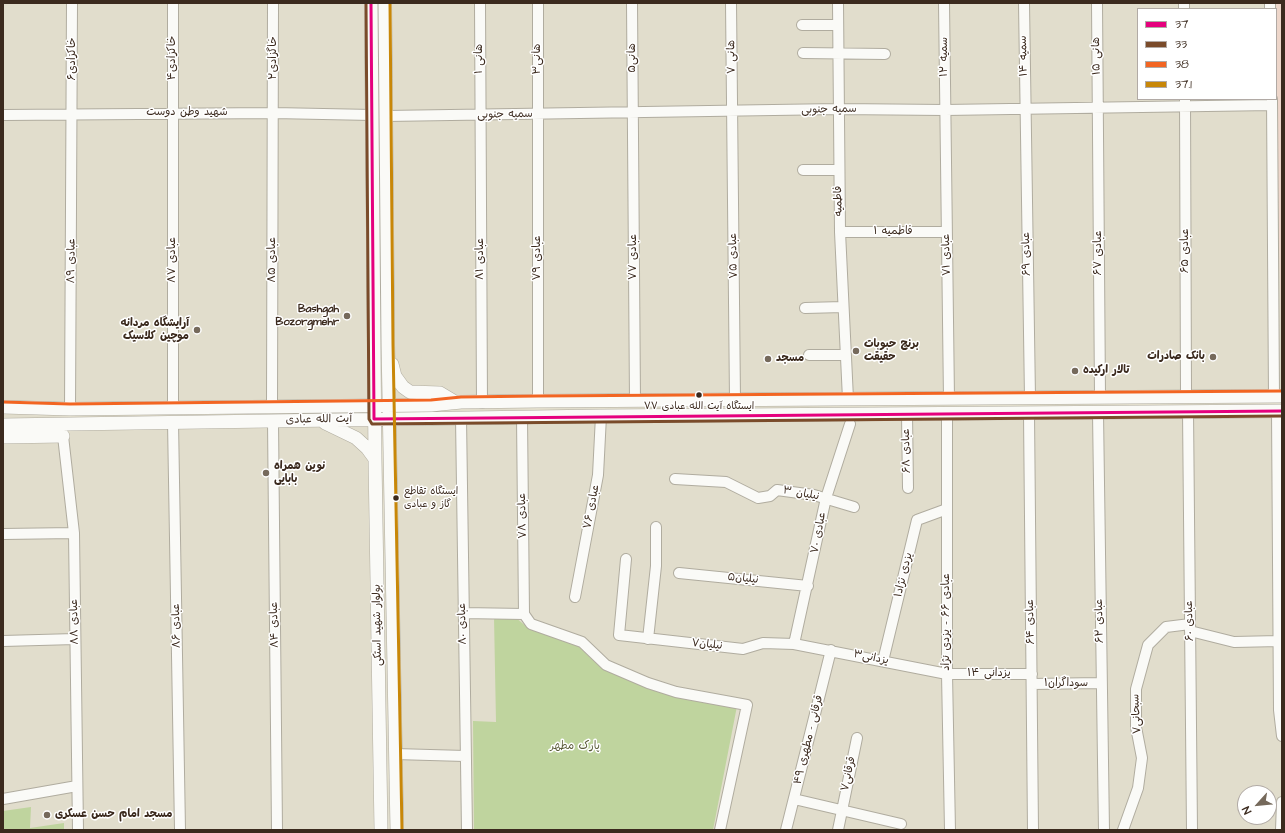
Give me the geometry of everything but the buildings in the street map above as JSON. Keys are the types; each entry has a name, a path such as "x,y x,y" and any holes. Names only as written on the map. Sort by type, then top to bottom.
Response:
{"main road":[{"name":"بولوار شهید استکی","path":"371,3 374,419 381,830"},
{"path":"385,3 388,344 395,376 403,387 410,392 417,394 440,393 455,402 461,402"},
{"name":"بولوار شهید استکی","path":"388,344 397,830"},
{"name":"آیت الله عبادی","path":"3,407 70,409 374,406 461,402 482,403 538,401 1278,396"},
{"name":"آیت الله عبادی","path":"3,425 601,416 1280,411"},
{"path":"318,420 337,427 356,438 367,448 375,459"},
{"path":"7,437 27,425"},
{"path":"7,437 63,436"}],"street":[{"name":"خاکزادی۶","path":"72,3 73,114"},
{"name":"خاکزادی۴","path":"173,3 174,113"},
{"name":"خاگزادی۲","path":"273,3 274,112"},
{"name":"هانی ۱","path":"480,3 481,116"},
{"name":"هانی۳","path":"538,3 538,115"},
{"name":"هانی۵","path":"632,3 633,113"},
{"name":"هانی ۷","path":"731,3 733,112"},
{"name":"فاطمیه","path":"838,3 840,232 848,399"},
{"name":"سمیه ۱۲","path":"944,3 945,110"},
{"name":"سمیه ۱۴","path":"1024,3 1025,109"},
{"name":"هانی ۱۵","path":"1097,3 1098,108"},
{"path":"802,25 838,25"},
{"path":"803,54 885,54"},
{"name":"سمیه جنوبی","path":"386,116 481,116 838,109 945,110 1098,108 1185,103 1272,102"},
{"path":"1272,102 1278,396"},
{"name":"عبادی ۶۵","path":"1185,103 1186,396"},
{"name":"عبادی ۶۷","path":"1098,108 1100,397"},
{"name":"عبادی ۶۹","path":"1025,109 1030,398"},
{"name":"عبادی ۷۱","path":"945,110 949,399"},
{"name":"شهید وطن دوست","path":"3,115 274,112 372,115"},
{"name":"عبادی ۸۵","path":"272,407 274,112"},
{"name":"عبادی ۷۵","path":"733,112 735,400"},
{"name":"عبادی ۸۷","path":"173,408 174,113"},
{"name":"عبادی ۷۷","path":"633,113 635,401"},
{"name":"عبادی ۸۹","path":"70,409 73,114"},
{"name":"عبادی ۷۹","path":"538,115 538,401"},
{"name":"عبادی ۸۱","path":"481,116 482,403"},
{"path":"803,170 839,170"},
{"name":"فاطمیه ۱","path":"840,232 946,232"},
{"path":"805,308 843,307"},
{"path":"809,355 846,355"},
{"name":"عبادی ۶۰","path":"1188,411 1192,830"},
{"path":"1280,411 1279,641 1282,736"},
{"name":"عبادی ۶۲","path":"1098,412 1100,683 1104,830"},
{"name":"عبادی ۶۸","path":"907,414 908,488"},
{"name":"عبادی ۶۶ - یزدی نژاد","path":"947,414 947,674 950,830"},
{"name":"عبادی ۶۴","path":"1029,414 1033,830"},
{"name":"عبادی ۷۶","path":"575,597 598,475 601,416"},
{"name":"عبادی ۷۸","path":"522,417 524,614"},
{"name":"عبادی ۸۰","path":"461,418 465,756 468,830"},
{"name":"عبادی ۸۴","path":"273,421 277,830"},
{"name":"عبادی ۸۶","path":"173,422 180,830"},
{"name":"عبادی ۷۰","path":"794,644 808,586 826,498 850,424"},
{"path":"46,425 63,436"},
{"name":"عبادی ۸۸","path":"63,436 74,533 78,830"},
{"name":"نیلیان ۳","path":"674,479 726,482 758,498 770,496 777,490 826,498 854,507"},
{"name":"یزدی نژاد۱","path":"883,661 917,520 947,509"},
{"path":"648,639 656,566 656,527"},
{"path":"3,534 74,533"},
{"name":"نیلیان۷","path":"626,559 619,635 743,649 763,643 794,644"},
{"name":"نیلیان۵","path":"679,573 808,586"},
{"path":"463,613 524,614 531,624 582,642 606,665 648,683 676,692 747,704 720,830"},
{"name":"سبحانی۷","path":"1123,830 1138,788 1142,758 1136,727 1136,689 1148,645 1166,627 1190,628"},
{"path":"1190,628 1234,642 1279,641"},
{"path":"3,641 75,639"},
{"name":"یزدانی۳","path":"794,644 831,650 947,674"},
{"name":"قرقانی - مطهری ۴۹","path":"786,830 831,650"},
{"name":"یزدانی ۱۴","path":"947,674 1032,679"},
{"name":"سوداگران۱","path":"1032,679 1100,683"},
{"name":"قرقانی۷","path":"838,830 857,738"},
{"path":"395,754 465,756"},
{"path":"3,798 77,786"},
{"path":"794,799 901,824"},
{"path":"1281,830 1282,802"}],"shaded area":[{"path":"1276,3 1282,3 1282,383 1276,100"}],"green space":[{"name":"پارک مطهر","path":"494,617 515,617 528,628 576,644 600,667 644,687 672,695 737,706 713,830 474,830 473,721 496,722"},
{"path":"31,807 30,828 64,823 64,830 3,830 3,811"}],"transit line":[{"name":"33","path":"366,3 369,419 372,424 1282,416"},
{"name":"37","path":"371,3 374,419 1282,411"},
{"name":"37.1","path":"390,3 393,344 402,830"},
{"name":"38","path":"3,402 70,404 431,400 461,397 538,396 1282,391"}],"place":[{"name":"Bashgah Bozorgmehr","path":"347,316"},
{"name":"آرایشگاه مردانه موچین کلاسیک","path":"197,330"},
{"name":"برنج حبوبات حقیقت","path":"856,351"},
{"name":"بانک صادرات","path":"1213,357"},
{"name":"مسجد","path":"768,359"},
{"name":"تالار ارکیده","path":"1075,371"},
{"name":"ایستگاه آیت الله عبادی ۷۷","path":"699,395"},
{"name":"نوین همراه بابایی","path":"266,473"},
{"name":"ایستگاه تقاطع گاز و عبادی","path":"396,498"},
{"name":"مسجد امام حسن عسکری","path":"47,815"}]}
